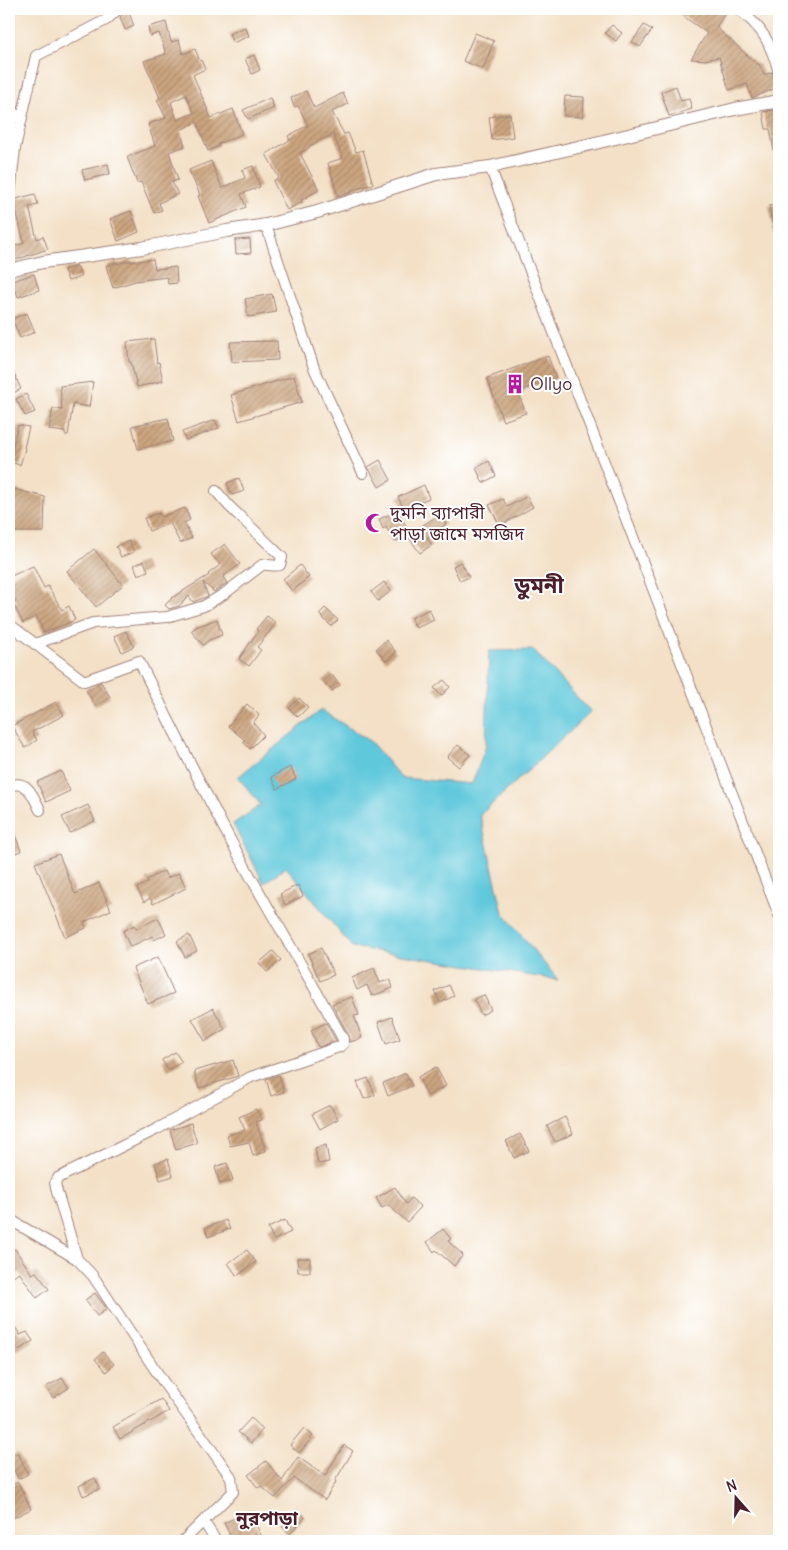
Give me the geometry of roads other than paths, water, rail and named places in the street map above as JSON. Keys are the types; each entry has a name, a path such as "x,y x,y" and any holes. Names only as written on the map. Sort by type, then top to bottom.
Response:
{"street":[{"path":"9,203 15,148 36,56 106,20 118,9"},
{"path":"738,9 751,19 765,35 779,72"},
{"path":"9,270 43,262 142,248 266,225 317,212 436,174 490,167 736,109 779,101"},
{"path":"9,106 22,121"},
{"path":"490,167 779,916"},
{"path":"266,225 314,368 363,474"},
{"path":"35,644 93,623 167,617 204,606 224,594 262,565 280,565 282,557 216,491"},
{"path":"9,624 84,681 140,661 204,790 253,881 343,1039 343,1044 339,1047 251,1077 157,1129 58,1178 55,1182 56,1188 77,1259"},
{"path":"9,786 16,783 24,785 30,791 40,810"},
{"path":"9,1219 77,1259 94,1276 164,1383 231,1477 233,1492 183,1541"},
{"path":"204,1522 216,1541"}],"water":[{"path":"533,650 591,712 480,815 503,913 558,980 352,947 286,867 264,883 233,824 261,805 238,777 321,710 371,742 401,778 472,784 486,746 489,651"}],"place":[{"name":"Ollyo","path":"515,384"},
{"name":"দুমনি ব্যাপারী পাড়া জামে মসজিদ","path":"375,523"}],"district":[{"name":"ডুমনী","path":"539,585"},
{"name":"নুরপাড়া","path":"267,1518"}]}
